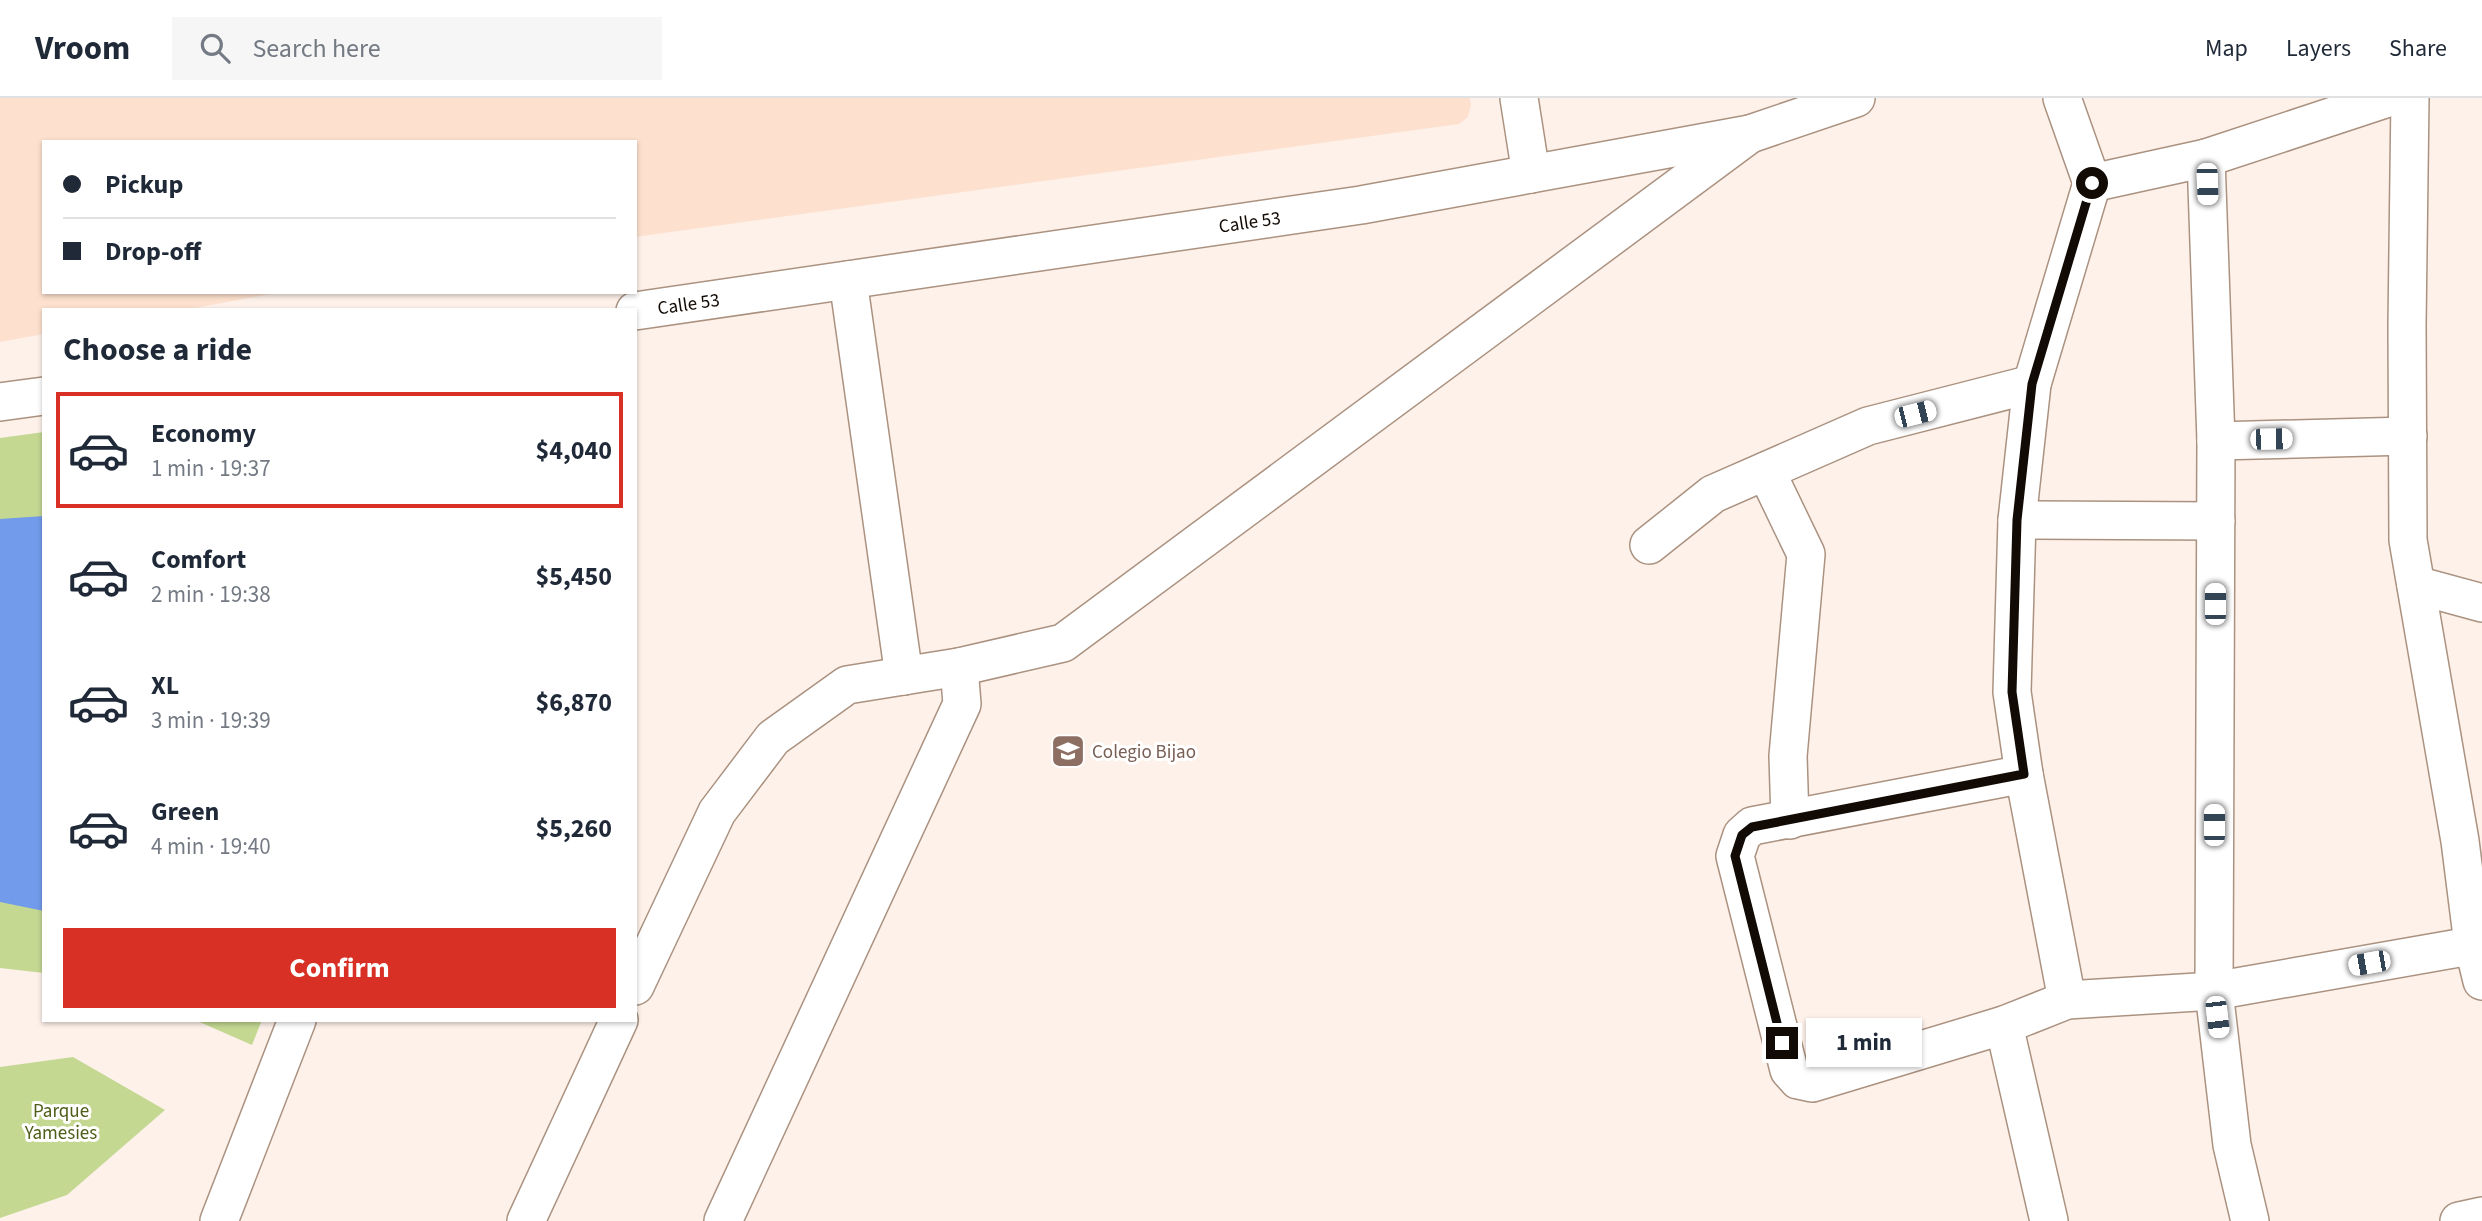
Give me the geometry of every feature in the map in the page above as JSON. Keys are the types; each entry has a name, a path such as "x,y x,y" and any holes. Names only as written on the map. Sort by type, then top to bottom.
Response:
{"street":[{"path":"1519,98 1531,174"},
{"name":"Calle 53","path":"637,311 1361,205 1750,134 1856,98"},
{"path":"2062,98 2092,183 2032,384 2017,520 2012,692 2024,774 2067,1000"},
{"path":"2092,183 2206,158 2388,98"},
{"path":"2410,98 2408,540 2478,944 2482,981"},
{"path":"637,982 717,812 773,738 847,685 959,667 1063,643 1750,134"},
{"path":"2206,158 2216,440 2214,991 2232,1145 2250,1221"},
{"path":"848,280 904,676"},
{"path":"1649,545 1713,494 1868,426 2032,384"},
{"path":"0,402 42,396"},
{"path":"2216,440 2408,436"},
{"path":"1766,471 1807,554 1788,757 1790,820"},
{"path":"2017,520 2216,521"},
{"path":"2416,584 2482,603"},
{"path":"723,1221 962,704 959,667"},
{"path":"2024,774 1752,827 1742,835 1735,856 1789,1070 1798,1080 1812,1083 2004,1025 2067,1000 2214,991 2478,944"},
{"path":"219,1221 296,1022"},
{"path":"526,1221 619,1022"},
{"path":"2004,1025 2049,1221"},
{"path":"2459,1221 2482,1216"}],"shaded area":[{"path":"0,98 1470,98 1468,117 1459,124 637,237 637,140 42,140 42,294 271,294 194,308 42,308 42,334 0,342"}],"green space":[{"path":"42,432 42,973 0,968 0,438"},
{"path":"200,1022 261,1022 252,1045"},
{"name":"Parque Yamesies","path":"73,1057 165,1110 67,1195 0,1218 0,1067"}],"water":[{"path":"42,516 42,911 0,902 0,519"}],"place":[{"name":"Colegio Bijao","path":"1068,751"}],"route":[{"path":"1782,1043 1735,856 1742,835 1752,827 2024,774 2012,692 2017,520 2032,384 2092,183"}]}
